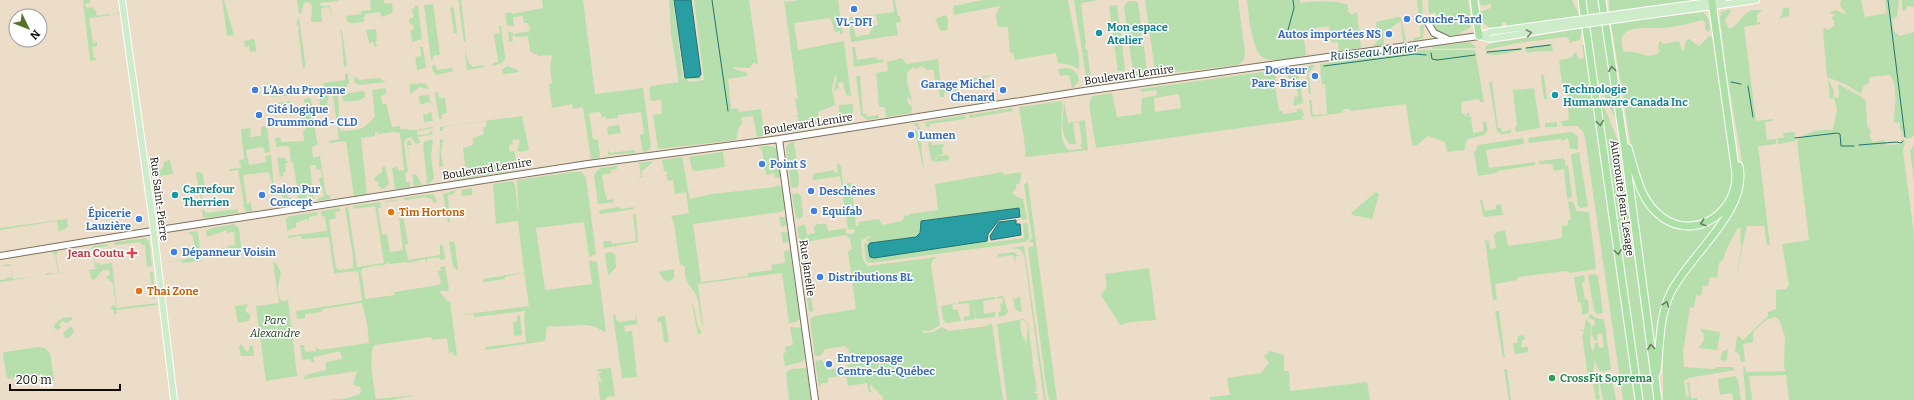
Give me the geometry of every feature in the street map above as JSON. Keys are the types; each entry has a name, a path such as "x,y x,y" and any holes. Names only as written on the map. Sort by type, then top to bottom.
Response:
{"highway":[{"path":"1474,0 1479,36"},
{"name":"Autoroute Jean-Lesage","path":"1582,0 1639,400"},
{"name":"Autoroute Jean-Lesage","path":"1602,0 1621,127 1658,400"},
{"path":"1621,127 1638,182 1649,204 1666,220 1688,226 1700,224 1714,218 1725,208 1732,196 1736,174 1712,4"},
{"path":"1656,386 1662,322 1669,297 1679,279 1732,208 1739,193 1740,171 1730,125"}],"main road":[{"name":"Rue Saint-Pierre","path":"122,0 154,232 174,400"},
{"path":"1712,4 1723,0"},
{"path":"1712,4 1756,0"},
{"name":"Boulevard Lemire","path":"0,256 588,164 779,139 1077,92 1452,40 1479,36 1490,32 1620,17 1712,4"},
{"path":"1427,21 1436,35 1452,40"},
{"name":"Rue Janelle","path":"779,139 815,400"}],"green space":[{"path":"83,0 90,0 90,3 85,4 86,8 94,7 93,9 95,9 97,16 108,14 109,12 109,15 117,14 118,11 119,14 89,18 93,43 97,42 97,46 92,47 94,58 96,58 96,60 90,61"},
{"path":"222,0 224,0 234,35 227,36"},
{"path":"297,0 338,1 320,3 321,6 330,6 332,20 329,7 321,8 322,22 311,22 312,5 308,2 304,3 301,14 299,14"},
{"path":"370,0 384,0 385,4 392,3 393,11 390,14 381,17 380,12 365,14 365,17 363,17 365,21 358,23 351,23 347,21 346,16 361,14 361,11 371,10"},
{"path":"458,0 461,0 466,41 464,42 460,5"},
{"path":"542,0 583,0 595,94 643,88 651,146 649,150 645,152 642,150 640,135 644,134 641,112 618,115 618,118 606,119 605,116 602,118 600,112 589,113 593,139 598,140 600,156 599,158 591,159 583,107 573,109 572,104 552,108 549,84 552,83 550,67 552,55 537,56 537,54 530,52 528,36 515,37 515,35 512,36 513,41 509,42 508,31 514,34 530,31 528,23 524,23 523,16 513,17 514,26 507,26 505,13 511,12 512,14 543,8"},
{"path":"669,0 673,0 683,77 680,80 686,77 699,77 701,74 700,79 687,79 689,82 704,80 694,0 749,0 758,64 753,63 750,68 734,67 734,69 748,73 747,76 728,79 731,109 737,108 739,112 761,109 764,132 775,131 773,134 757,137 753,116 741,117 742,123 738,129 737,138 735,140 658,149 653,115 662,114 661,100 651,101 649,88 651,86 679,82 671,34"},
{"path":"784,0 786,2 799,0 838,0 843,34 840,34 840,31 835,32 831,19 829,18 794,23 798,50 844,41 851,96 846,95 843,82 838,83 839,88 836,89 835,92 834,91 837,77 835,75 832,89 835,105 818,112 820,127 785,133 781,130 799,127 798,116 791,117 798,115 795,97 798,100"},
{"path":"893,0 895,0 898,16 900,16 901,22 896,23 898,35 851,42 849,25 853,25 856,37 870,34 872,26 878,25 876,15 853,18 854,21 849,21 848,18 894,12"},
{"path":"983,0 1068,0 1079,57 1079,69 1070,65 1058,63 1056,53 1015,60 1013,52 1010,53 1008,27 998,27 996,15 1000,6 954,15 953,6"},
{"path":"1074,0 1099,0 1081,3 1086,44 1085,49 1087,49 1091,79 1094,79 1093,85 1086,77"},
{"path":"1145,0 1238,0 1245,52 1244,60 1237,65 1153,75 1151,71 1155,70"},
{"path":"1247,0 1300,0 1300,3 1325,1 1338,2 1348,5 1347,6 1349,9 1347,11 1352,15 1356,12 1357,13 1361,48 1339,51 1338,42 1332,43 1329,26 1315,28 1315,31 1303,33 1306,55 1281,60 1266,59 1261,56 1254,42"},
{"path":"1417,0 1422,0 1423,17 1419,17"},
{"path":"1428,0 1468,0 1472,22 1470,28 1456,35 1441,35 1431,26 1429,18 1436,17 1436,13 1429,13"},
{"path":"1479,0 1572,0 1580,17 1507,26 1506,22 1502,23 1502,27 1490,28 1483,23 1480,13 1491,8 1491,4 1481,6"},
{"path":"1586,0 1599,0 1601,14 1588,16"},
{"path":"1609,0 1696,0 1609,12"},
{"path":"1841,0 1861,0 1865,17 1887,13 1885,0 1899,0 1897,17 1892,19 1894,32 1900,36 1914,32 1914,136 1908,139 1904,137 1900,128 1900,123 1894,122 1895,91 1893,80 1890,75 1869,77 1869,83 1863,86 1861,94 1847,85 1827,77 1823,31 1825,28 1828,30 1834,26 1834,20 1831,19 1835,14 1830,14 1831,12 1836,10 1844,14 1846,13 1840,6"},
{"path":"1902,0 1914,0 1914,7 1908,6 1904,11 1902,8"},
{"path":"1128,1 1135,1 1138,3 1147,70 1144,78 1137,79 1133,72 1124,6"},
{"path":"433,4 440,55 433,56 433,60 431,60 424,5"},
{"path":"1117,5 1122,41 1120,38 1115,39 1114,42 1109,6"},
{"path":"415,6 418,6 422,39 412,42 411,33 409,32 414,29 414,27 409,22 410,18 413,18 414,15 411,9 415,8"},
{"path":"450,6 454,9 457,33 454,33"},
{"path":"1795,7 1789,8 1790,15 1779,19 1783,8"},
{"path":"1730,9 1731,11 1725,20 1729,29 1750,11 1763,10 1757,14 1757,23 1760,22 1760,24 1744,27 1756,121 1773,119 1773,121 1765,122 1767,140 1776,139 1776,144 1758,146 1770,245 1767,245 1764,226 1747,226 1735,282 1742,244 1740,243 1741,227 1737,229 1723,260 1719,263 1717,278 1710,277 1708,286 1703,286 1701,296 1696,295 1694,308 1690,307 1683,352 1684,367 1713,369 1717,367 1733,367 1735,370 1684,380 1686,397 1689,396 1687,382 1689,382 1691,398 1697,398 1697,400 1663,400 1663,345 1665,322 1669,304 1678,286 1737,206 1744,183 1742,161 1726,70 1720,19 1721,12"},
{"path":"1703,12 1709,22 1710,29 1708,32 1705,29 1705,22 1702,20 1671,27 1630,30 1624,34 1622,41 1624,52 1651,56 1660,51 1658,47 1660,40 1663,44 1679,41 1682,51 1684,50 1686,40 1689,39 1699,46 1709,36 1712,37 1733,180 1732,187 1727,199 1719,209 1709,217 1703,220 1681,223 1664,216 1651,201 1641,181 1629,134 1623,94 1627,92 1626,89 1622,90 1611,23"},
{"path":"945,15 948,18 948,29 944,31 940,30 935,19"},
{"path":"1401,17 1406,41 1403,42 1401,22 1383,31 1384,45 1373,46 1378,40 1376,22"},
{"path":"298,18 305,61 305,67 303,68 299,26 295,26 298,25 296,22 298,21"},
{"path":"501,25 505,58 502,63 493,66 493,63 498,62 494,34 500,33 499,26"},
{"path":"1424,25 1423,38 1413,41 1414,38 1421,36 1420,26"},
{"path":"1602,25 1615,118 1595,70 1590,26"},
{"path":"1582,28 1580,40 1569,43 1569,39 1565,37 1518,43 1485,50 1486,46 1497,40 1507,41"},
{"path":"376,29 377,41 375,42 377,46 375,47 373,42 370,43 370,45 366,30"},
{"path":"342,30 347,66 344,67 341,32 339,31"},
{"path":"252,39 255,40 256,51 250,52 249,46 245,47 244,41"},
{"path":"1122,42 1125,70 1118,71 1114,44 1120,44"},
{"path":"1470,42 1477,48 1433,49 1432,47"},
{"path":"1552,44 1553,51 1538,51 1529,53 1525,50 1527,47"},
{"path":"1584,44 1635,400 1623,400 1585,137 1578,126 1562,126 1561,121 1569,120 1567,92 1563,92 1559,60 1571,58 1576,51 1578,59 1584,58 1582,46"},
{"path":"420,47 423,47 426,68 417,70 415,57 421,56"},
{"path":"852,47 855,47 857,60 876,57 877,60 883,59 883,62 854,67"},
{"path":"1522,48 1522,50 1498,55 1485,54 1488,51"},
{"path":"1421,50 1475,50 1484,102 1480,102 1479,99 1461,102 1462,113 1467,116 1467,113 1470,113 1469,117 1471,117 1473,133 1483,131 1483,121 1485,122 1485,120 1488,130 1484,135 1468,139 1465,144 1465,150 1447,152 1445,142 1428,136 1417,145 1412,146 1406,104 1351,111 1349,109 1344,109 1342,113 1311,117 1309,100 1311,100 1313,115 1327,114 1325,84 1323,84 1323,89 1321,75 1316,74 1321,73 1320,64"},
{"path":"465,53 468,62 473,67 483,65 484,67 467,70"},
{"path":"902,58 906,64 938,59 941,88 957,86 959,102 956,103 953,92 944,93 944,97 940,97 939,88 935,88 937,86 935,82 934,70 927,70 922,66 915,69 914,67 907,72 907,82 912,101 907,97 908,103 912,107 911,113 886,117 885,107 879,107 876,73 888,71 887,62"},
{"path":"435,65 437,70 452,68 453,71 437,75 433,71 432,66"},
{"path":"1314,65 1308,73 1311,93 1309,95 1306,68 1307,66"},
{"path":"507,66 518,70 519,72 503,74 502,70"},
{"path":"1297,67 1303,103 1293,106 1295,95 1296,97 1298,96 1295,78 1288,78 1288,71 1284,74 1281,70"},
{"path":"1069,68 1077,73 1079,81 1073,88 1069,75 1060,76 1058,69"},
{"path":"1277,70 1277,73 1275,73 1276,81 1278,81 1279,85 1275,86 1279,111 1282,111 1283,114 1297,112 1297,109 1302,109 1304,115 1301,118 1305,119 1096,148 1089,104 1092,96 1112,93 1117,117 1141,114 1142,98 1157,95 1156,90 1141,92 1140,89","holes":["1179,94 1181,108 1155,112 1154,98"]},
{"path":"1126,71 1126,75 1129,74 1130,78 1128,80 1117,81 1116,76 1119,76 1118,72 1121,73"},
{"path":"345,73 348,74 349,83 346,87 325,90 323,83 345,80"},
{"path":"1542,74 1544,76 1547,99 1544,99 1541,78"},
{"path":"992,75 982,79 985,94 982,86 966,87 963,85 962,80"},
{"path":"856,76 860,76 863,114 866,114 867,117 878,115 879,118 868,120 861,115"},
{"path":"354,77 358,78 359,80 379,78 386,82 359,85 355,83"},
{"path":"1111,77 1110,83 1102,84 1099,78"},
{"path":"1828,79 1836,98 1839,97 1838,84 1862,97 1866,102 1867,126 1871,130 1870,136 1872,142 1883,140 1887,145 1900,144 1903,139 1905,142 1903,151 1914,234 1914,400 1789,400 1786,375 1749,376 1752,400 1746,400 1743,367 1745,367 1746,372 1786,371 1784,367 1785,335 1780,321 1774,316 1774,318 1767,319 1753,332 1753,342 1743,344 1745,361 1741,362 1739,354 1735,351 1737,337 1739,336 1743,340 1768,316 1768,312 1776,309 1776,290 1786,289 1789,285 1782,244 1809,240 1797,141 1804,135 1814,131 1833,130 1837,109 1834,98 1830,99"},
{"path":"1494,81 1492,83 1498,128 1501,128 1502,132 1510,130 1511,128 1511,133 1501,134 1497,131 1489,82"},
{"path":"267,83 270,83 271,90 299,87 300,92 297,89 293,89 294,95 272,97 269,95"},
{"path":"410,84 426,84 429,89 420,87 410,94"},
{"path":"312,85 313,89 319,88 318,91 301,92 300,87"},
{"path":"385,88 386,94 381,96 383,105 386,103 392,127 400,126 400,129 416,130 432,127 433,128 417,131 417,135 428,134 432,131 433,134 418,137 420,143 416,144 411,137 406,139 404,143 408,172 405,173 406,182 410,182 410,187 395,189 392,168 397,167 399,171 404,170 400,133 395,132 378,134 375,132 375,136 361,138 367,194 354,196 346,141 329,143 329,141 339,139 333,95 338,94 340,131 356,130 367,125 375,116 372,90"},
{"path":"1534,88 1540,128 1516,132 1515,127 1517,126 1513,90"},
{"path":"364,91 365,97 360,100 343,100 342,94"},
{"path":"438,92 439,98 445,98 447,113 442,114 442,119 439,119 435,93"},
{"path":"1599,94 1618,141 1654,400 1643,400"},
{"path":"329,95 327,105 320,106 319,97"},
{"path":"429,95 431,105 429,102 420,105 419,96"},
{"path":"309,98 311,100 317,142 319,144 312,147 313,158 320,156 326,195 330,195 330,199 318,201 318,198 324,197 319,178 322,177 321,170 316,169 316,165 310,165 314,202 310,203 310,195 307,191 306,203 296,205 298,192 289,146 276,147 275,138 280,137 281,142 304,141 303,131 305,128 302,128 299,108 305,107 304,99"},
{"path":"1064,100 1068,123 1085,120 1088,150 1025,157 1019,107 1062,101 1061,127 1065,146 1069,150 1082,149 1080,144 1082,143 1079,122 1073,123 1076,144 1070,144 1066,140 1062,123"},
{"path":"290,101 291,108 275,111 275,113 271,114 271,107 273,104"},
{"path":"853,104 853,119 849,123 839,125 839,105"},
{"path":"1012,108 1013,111 970,118 969,115 972,114 974,116 975,114 1005,109 1007,111 1007,109"},
{"path":"431,111 433,121 424,122 423,115 428,114"},
{"path":"965,115 965,119 929,124 929,127 926,127 925,122"},
{"path":"522,116 529,150 520,152 517,150 520,141 518,139 512,140 513,144 509,145 510,152 514,151 515,153 517,170 462,179 461,175 468,173 467,166 461,166 465,165 463,148 473,145 473,138 484,134 483,127 486,127 486,121 443,127 443,131 440,131 440,127"},
{"path":"1557,122 1557,127 1545,127 1545,123"},
{"path":"914,123 918,123 919,125 924,172 915,131 918,130"},
{"path":"619,125 621,133 608,135 607,127"},
{"path":"267,126 270,152 265,153 263,147 246,150 249,165 266,162 265,156 271,155 274,191 272,188 269,188 268,185 272,184 269,172 243,175 247,204 251,203 252,211 246,212 243,205 238,170 230,171 229,169 241,168 239,160 244,159 241,129 251,128 250,137 261,136 261,127"},
{"path":"1571,132 1578,136 1578,149 1570,149 1568,138 1562,141 1563,151 1561,139 1529,143 1528,138"},
{"path":"1783,133 1795,133 1795,141 1778,144 1777,138 1784,138"},
{"path":"1523,138 1524,144 1486,150 1489,168 1535,162 1535,165 1497,171 1497,173 1478,176 1474,153 1478,145"},
{"path":"440,139 443,140 441,153 443,166 439,167"},
{"path":"410,140 412,145 408,145 411,168 407,143"},
{"path":"433,140 431,156 434,178 431,182 426,184 427,179 423,146 424,142"},
{"path":"792,142 797,142 794,143 797,162 788,163 786,149 787,145"},
{"path":"931,142 932,145 943,144 945,147 942,147 943,154 937,156 934,162 931,159 928,143"},
{"path":"1914,144 1914,183 1910,151"},
{"path":"758,147 775,147 781,177 775,178 774,173 766,175 762,150"},
{"path":"608,150 610,153 635,150 635,153 608,155"},
{"path":"723,152 725,167 696,171 692,170 689,157"},
{"path":"1579,152 1588,206 1581,208 1578,206 1571,155"},
{"path":"948,155 949,160 935,162 938,156"},
{"path":"277,157 285,158 288,163 285,163 286,172 283,172 283,176 280,177"},
{"path":"682,157 690,199 712,194 775,187 777,185 782,187 785,209 781,212 693,224 701,282 748,276 748,273 772,270 771,265 785,263 784,251 790,250 800,319 796,322 789,323 782,273 698,284 702,325 698,300 685,276 685,267 681,264 680,266 674,223 671,216 689,213 686,192 675,194 673,180 668,181 667,176 664,176 667,175 667,171 664,171 662,160"},
{"path":"1539,158 1541,161 1564,158 1566,166 1568,166 1572,197 1567,199 1564,169 1554,171 1552,164 1540,164"},
{"path":"170,160 173,174 150,177 149,165 155,164 156,168 159,170 162,169 165,161"},
{"path":"654,161 642,171 642,177 637,177 641,176 639,163"},
{"path":"838,163 841,167 843,184 851,183 856,226 858,226 859,222 879,219 882,225 902,221 905,215 908,216 910,214 938,210 935,184 1003,172 1004,175 1021,172 1020,183 1016,185 1016,189 1012,193 1023,199 1027,219 1022,220 1018,208 920,223 919,235 871,258 987,241 989,243 1024,238 1023,223 1028,224 1029,239 1025,242 870,263 866,261 864,244 865,242 868,244 869,243 866,240 871,237 870,236 861,240 863,260 868,266 937,257 932,261 931,265 940,325 932,330 923,331 923,333 933,332 942,327 949,331 988,326 988,324 992,324 1003,400 883,400 883,397 870,384 871,392 869,393 867,383 848,386 846,375 828,378 828,383 822,383 819,387 815,361 822,360 827,370 848,367 850,356 845,346 825,349 821,356 815,356 810,319 814,316 856,309 848,252 852,249 850,239 846,235 805,242 804,244 800,243 797,227 805,224 807,235 815,233 814,227 817,224 826,224 828,231 846,228 846,233 852,234 855,232 855,230 848,229 840,176 813,180 813,174 834,170 835,173 838,172"},
{"path":"385,166 389,183 382,189 378,186 379,181 376,182 374,178 382,172 382,167"},
{"path":"617,166 617,169 611,170 612,173 602,175 607,200 613,199 614,202 598,204 594,176 596,172 601,168"},
{"path":"1630,166 1657,217 1702,226 1737,194 1674,281 1658,343 1655,344"},
{"path":"797,168 799,180 798,187 793,188 791,187 789,170"},
{"path":"198,172 203,174 205,190 202,194 202,206 196,173"},
{"path":"440,172 448,175 455,175 456,180 444,180"},
{"path":"582,172 586,178 596,254 589,257 584,222 536,228 545,290 592,284 589,260 597,262 606,331 604,332 598,328 584,325 557,327 550,326 547,327 545,341 485,350 485,347 526,342 524,315 526,311 474,317 474,314 460,315 529,306 518,221 496,224 493,184 513,181 515,185 519,218 517,180"},
{"path":"416,174 422,185 414,186 412,175"},
{"path":"1027,182 1057,400 1049,400 1046,384 1028,248 1034,246 1033,242 1029,242 1032,238 1024,185"},
{"path":"472,188 472,195 462,196 461,190"},
{"path":"456,190 454,194 448,195 450,222 448,223 443,194"},
{"path":"1376,192 1379,194 1372,219 1352,215 1351,213"},
{"path":"797,193 801,196 803,216 799,219 796,218 792,194"},
{"path":"287,194 288,197 291,198 292,205 286,204 284,201 282,195"},
{"path":"433,194 437,201 434,204 432,199 425,197 405,200 403,198"},
{"path":"1482,199 1485,211 1496,209 1496,205 1501,204 1503,215 1484,217 1480,201"},
{"path":"397,200 401,219 404,219 408,244 405,245 408,260 440,255 440,244 443,246 445,259 440,260 439,257 427,259 427,263 425,259 408,263 389,264 387,262 387,264 383,265 383,267 381,265 363,268 361,271 365,297 366,299 395,295 394,292 439,285 441,283 438,271 441,271 440,267 445,266 449,289 446,292 444,290 439,292 447,301 450,301 457,355 454,356 453,352 449,353 447,338 432,340 431,337 374,345 371,364 376,399 418,395 390,400 330,400 348,398 360,394 360,387 353,385 357,371 304,379 305,375 326,370 326,362 342,359 340,351 314,357 315,362 311,362 310,359 302,360 300,345 304,345 305,352 316,351 316,347 320,350 369,343 367,322 362,303 323,309 321,312 305,314 305,318 297,319 296,311 361,301 358,271 334,273 329,237 301,239 301,236 288,238 287,236 327,231 325,216 322,217 321,211 340,208 340,211 335,212 336,218 329,220 336,268 339,270 353,268 353,257 345,208 348,207 357,267 384,263 375,206 353,209 353,206 380,202 381,208 378,208 382,235 387,234 390,252 403,250 397,201 387,202 387,207 386,201"},
{"path":"1568,202 1573,202 1577,211 1589,212 1596,269 1570,273 1566,271 1517,277 1517,280 1495,284 1497,299 1493,300 1485,240 1489,241 1490,249 1496,248 1494,235 1497,232 1505,230 1508,246 1562,238 1562,226 1568,225 1568,220 1571,219"},
{"path":"619,207 621,209 634,207 634,209 600,215 599,210"},
{"path":"238,209 238,213 206,218 203,217 202,210 206,213"},
{"path":"317,212 317,218 316,215 309,217 309,222 307,219 296,223 296,227 287,231 286,218 290,216"},
{"path":"633,214 636,214 638,242 604,248 603,241 611,241 612,244 636,241"},
{"path":"779,217 786,217 788,225 781,227"},
{"path":"67,219 68,227 59,232 57,221 0,230 0,228"},
{"path":"234,224 239,228 242,255 240,255 239,252 227,253 227,255 223,252 222,248 224,247 224,250 228,249 227,246 235,245 234,232 227,233 227,230 207,237 206,231 212,228"},
{"path":"196,231 198,233 201,260 196,257 193,236 187,233"},
{"path":"781,232 789,233 789,242 783,243"},
{"path":"145,238 149,241 152,266 147,267 145,245 141,245 140,242 115,245 114,248 115,242"},
{"path":"452,241 455,244 458,270 453,267 449,242"},
{"path":"107,244 109,249 107,246 97,248 97,252 94,253 95,263 99,263 100,265 112,263 117,308 157,303 157,305 116,310 117,314 114,314 114,311 110,307 114,305 116,308 113,283 106,278 110,274 109,270 103,270 95,279 92,280 89,270 100,268 95,268 92,246"},
{"path":"1024,246 1046,400 1044,400 1024,254 1019,249 1010,248"},
{"path":"804,248 813,312 809,311 800,250"},
{"path":"58,251 56,256 59,273 91,269 45,275 47,273 58,273 55,254 52,252"},
{"path":"612,252 615,254 616,267 608,275 605,253"},
{"path":"1014,252 1019,256 1015,257 1016,264 1013,255 998,257 998,254"},
{"path":"196,257 202,261 182,263 182,260 162,263 183,259 184,261 185,259"},
{"name":"Parc Alexandre","path":"273,262 276,263 281,272 278,294 282,301 288,300 297,376 266,381 256,306 279,303"},
{"path":"7,264 11,265 13,279 32,277 0,282 0,280 12,277 11,266 0,266"},
{"path":"1149,268 1156,320 1130,322 1120,325 1101,295 1107,286 1105,274"},
{"path":"674,269 674,278 669,282 663,279 659,272"},
{"path":"150,272 153,272 155,299 153,299"},
{"path":"524,272 505,277 505,279 483,282 483,279"},
{"path":"1595,274 1598,276 1603,313 1597,314 1594,311 1588,275"},
{"path":"1584,275 1585,282 1582,283 1585,300 1588,300 1589,312 1584,315 1582,314 1582,305 1581,306 1580,302 1578,302 1574,277"},
{"path":"1003,296 1008,311 1006,315 999,317 998,312 1001,311 1000,304 1003,303 1002,298 997,299 997,297"},
{"path":"1020,296 1022,312 1015,309 1013,297 1015,299"},
{"path":"995,297 995,299 983,301 984,314 995,312 995,317 976,319 973,302 975,319 964,321 964,317 970,316 969,303 958,304 958,302"},
{"path":"956,303 952,305 953,310 957,309 961,321 946,323 943,319 941,306"},
{"path":"248,304 245,310 247,313 250,313 250,319 248,321 238,323 235,306"},
{"path":"692,304 698,326 702,332 698,335"},
{"path":"1495,311 1499,311 1505,357 1503,358"},
{"path":"1590,313 1595,318 1604,319 1611,368 1610,370 1601,372 1596,365 1593,351 1595,343 1598,342 1599,348 1604,347 1602,334 1597,334 1598,340 1595,341 1591,334 1592,327 1595,324 1594,320 1588,318"},
{"path":"615,314 616,320 619,322 635,320 636,314 637,324 624,326 625,332 632,331 637,377 622,378 613,316"},
{"path":"517,315 520,316 522,335 514,336 513,322 517,321"},
{"path":"665,316 669,342 664,342 661,321 657,322 658,317"},
{"path":"72,317 72,320 67,323 62,321 59,325 61,327 58,330 54,328 55,324 62,318"},
{"path":"1586,318 1591,325 1590,343 1595,359 1592,377 1576,379 1588,376 1582,336 1584,331 1576,331 1584,330"},
{"path":"1024,319 1027,322 1023,320 1020,321 1021,332 1026,343 1027,338 1030,338 1033,364 1030,366 1033,366 1037,391 1033,393 1037,393 1038,397 1036,400 1007,400 997,324"},
{"path":"1027,322 1028,323 1030,337 1027,338"},
{"path":"71,326 74,331 72,335 65,338 63,333"},
{"path":"790,327 801,328 805,358 802,362 785,366 783,354 786,352 785,347 793,345"},
{"path":"1700,329 1720,332 1717,350 1698,348 1704,339"},
{"path":"1524,335 1525,340 1522,340 1521,347 1528,347 1528,352 1515,354 1513,343 1517,343 1518,336"},
{"path":"241,344 247,352 249,351 249,347 253,345 254,356 241,356 239,347"},
{"path":"39,347 45,348 50,353 54,379 52,382 47,383 7,378 3,354 4,352"},
{"path":"1728,348 1727,360 1722,361 1720,359 1723,351 1726,351"},
{"path":"1270,351 1284,355 1284,371 1289,371 1290,391 1367,382 1370,400 1210,400 1210,397 1230,395 1227,378 1261,373 1269,363 1264,356"},
{"path":"611,368 615,396 606,397 606,400 600,400 597,371 599,382 602,382 598,373 601,373 601,371 598,372 598,369"},
{"path":"790,369 807,369 811,400 789,400 786,373"},
{"path":"1504,369 1507,369 1511,400 1509,400"},
{"path":"1611,375 1616,400 1603,400 1599,379 1603,376"},
{"path":"1735,376 1738,380 1741,400 1733,400 1732,393 1720,395 1718,379"},
{"path":"1598,380 1600,399 1596,400 1593,382 1590,381"}],"water":[{"path":"674,0 691,0 701,74 699,77 685,78"},
{"path":"1019,208 1020,217 999,220 988,234 987,241 874,258 870,257 868,246 870,243 916,237 920,233 921,221"},
{"path":"1016,220 1016,224 1020,224 1021,235 991,240 990,236 999,222"}],"waterway":[{"path":"712,0 728,111"},
{"name":"Ruisseau Marier","path":"1288,30 1294,8 1293,0"},
{"path":"1888,0 1905,137"},
{"name":"Ruisseau Marier","path":"1526,48 1550,45"},
{"name":"Ruisseau Marier","path":"1487,52 1521,49"},
{"name":"Ruisseau Marier","path":"1431,53 1432,59 1437,60 1475,55"},
{"name":"Ruisseau Marier","path":"1324,66 1415,54 1426,55"},
{"path":"1731,82 1741,84"},
{"path":"1748,86 1753,117"},
{"path":"1795,138 1837,133 1840,134 1841,146 1854,146"},
{"path":"1859,145 1901,143 1903,141"}],"place":[{"name":"VL-DFI","path":"854,9"},
{"name":"Couche-Tard","path":"1407,19"},
{"name":"Mon espace Atelier","path":"1099,33"},
{"name":"Autos importées NS","path":"1389,34"},
{"name":"Docteur Pare-Brise","path":"1315,76"},
{"name":"L'As du Propane","path":"255,90"},
{"name":"Garage Michel Chenard","path":"1003,90"},
{"name":"Technologie Humanware Canada Inc","path":"1555,95"},
{"name":"Cité logique Drummond - CLD","path":"259,115"},
{"name":"Lumen","path":"911,135"},
{"name":"Point S","path":"762,164"},
{"name":"Deschênes","path":"811,191"},
{"name":"Carrefour Therrien","path":"175,195"},
{"name":"Salon Pur Concept","path":"262,195"},
{"name":"Equifab","path":"814,211"},
{"name":"Tim Hortons","path":"391,212"},
{"name":"Épicerie Lauzière","path":"139,219"},
{"name":"Dépanneur Voisin","path":"174,252"},
{"name":"Jean Coutu","path":"132,253"},
{"name":"Distributions BL","path":"820,277"},
{"name":"Thai Zone","path":"139,291"},
{"name":"Entreposage Centre-du-Québec","path":"829,364"},
{"name":"CrossFit Soprema","path":"1552,378"}]}
